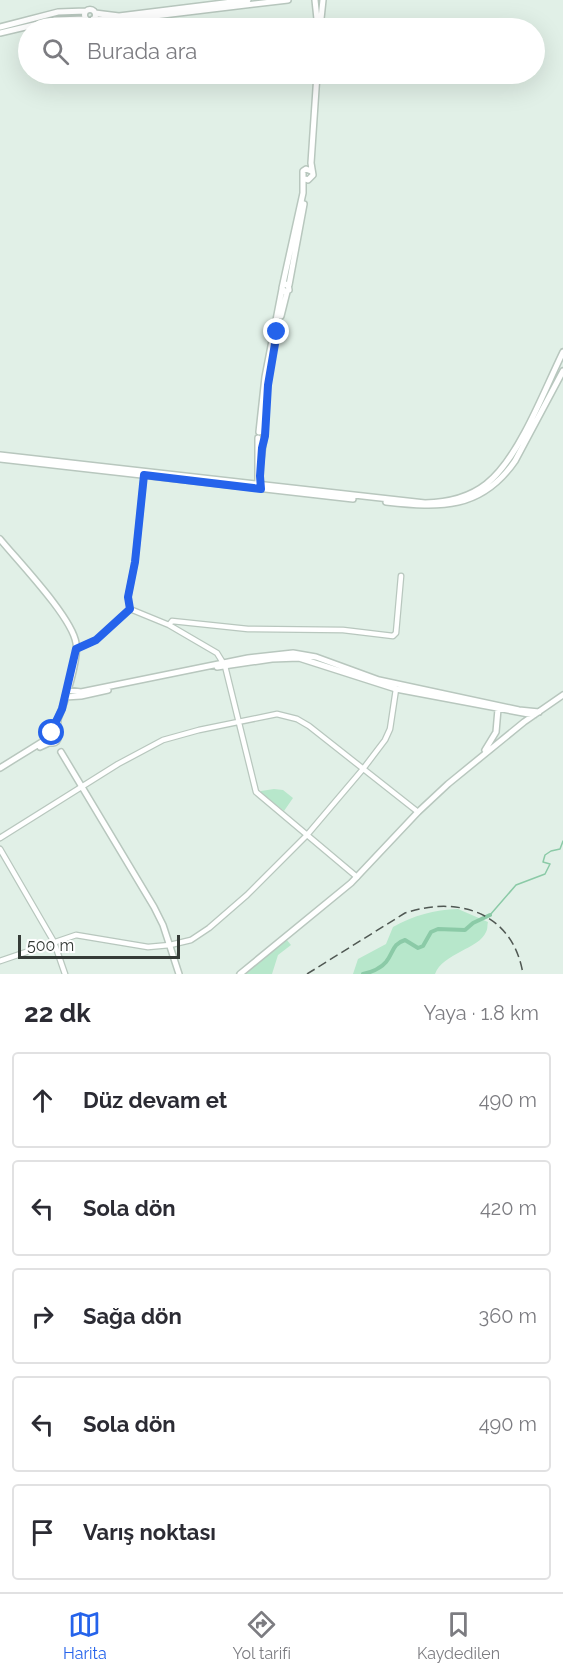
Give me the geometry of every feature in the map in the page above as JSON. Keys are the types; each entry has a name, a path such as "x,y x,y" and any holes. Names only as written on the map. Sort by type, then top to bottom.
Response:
{"main road":[{"path":"92,18 248,0"},
{"path":"140,18 288,0"},
{"path":"317,18 315,0 323,0 320,18"},
{"path":"35,18 58,12 91,10 94,16"},
{"path":"85,18 86,11"},
{"path":"94,16 108,18"},
{"path":"0,27 18,22"},
{"path":"0,33 18,29"},
{"path":"259,486 261,435 270,368 303,193 307,179 313,176 308,170 314,84"},
{"path":"307,179 302,175 308,170"},
{"path":"0,457 144,475 438,502 468,495 487,485 506,465 540,404 563,352"},
{"path":"0,457 436,507 468,499 492,486 507,472 563,371"},
{"path":"0,539 41,588 74,633 76,649 53,738 154,908 170,945 179,974"},
{"path":"67,690 81,692 276,654 303,654 379,680 536,714"},
{"path":"65,697 81,696 224,664 299,658 396,688 498,709 536,714"},
{"path":"240,974 357,877 418,812 478,759 563,695"},
{"path":"478,759 496,732 498,709"},
{"path":"0,770 42,742 53,738"}],"street":[{"path":"130,609 128,597 135,562 144,475"},
{"path":"169,625 172,621 248,629 343,630 393,636 396,633 401,576"},
{"path":"130,609 169,625 217,653 224,664 256,792 357,877"},
{"path":"76,649 96,640 130,609"},
{"path":"0,961 76,935 148,947 191,940 213,925 247,895 307,835 363,769 385,740 390,729 396,688"},
{"path":"0,838 81,787 163,740 277,714 297,719 309,726 418,812"},
{"path":"0,849 54,942 65,974"}],"green space":[{"path":"283,790 293,798 284,811 261,793 261,791"},
{"path":"458,909 488,922 487,931 476,943 445,961 435,974 353,974 358,959 386,944 393,927 424,914"},
{"path":"286,939 291,945 278,955 272,974 243,974"}],"waterway":[{"path":"490,915 516,885 545,874 550,864 543,862 545,855 560,849 563,841"},
{"path":"363,974 376,970 384,964 395,946 405,940 418,948 423,946 431,932 438,929 465,930 473,923 490,915"}],"railway":[{"path":"307,974 405,913 445,906 463,908 496,923 508,936 517,953 523,974"}],"route":[{"path":"52,733 50,734 62,709 73,670 76,649 96,640 130,609 128,597 135,562 144,475 261,489 264,419 277,332"}]}
